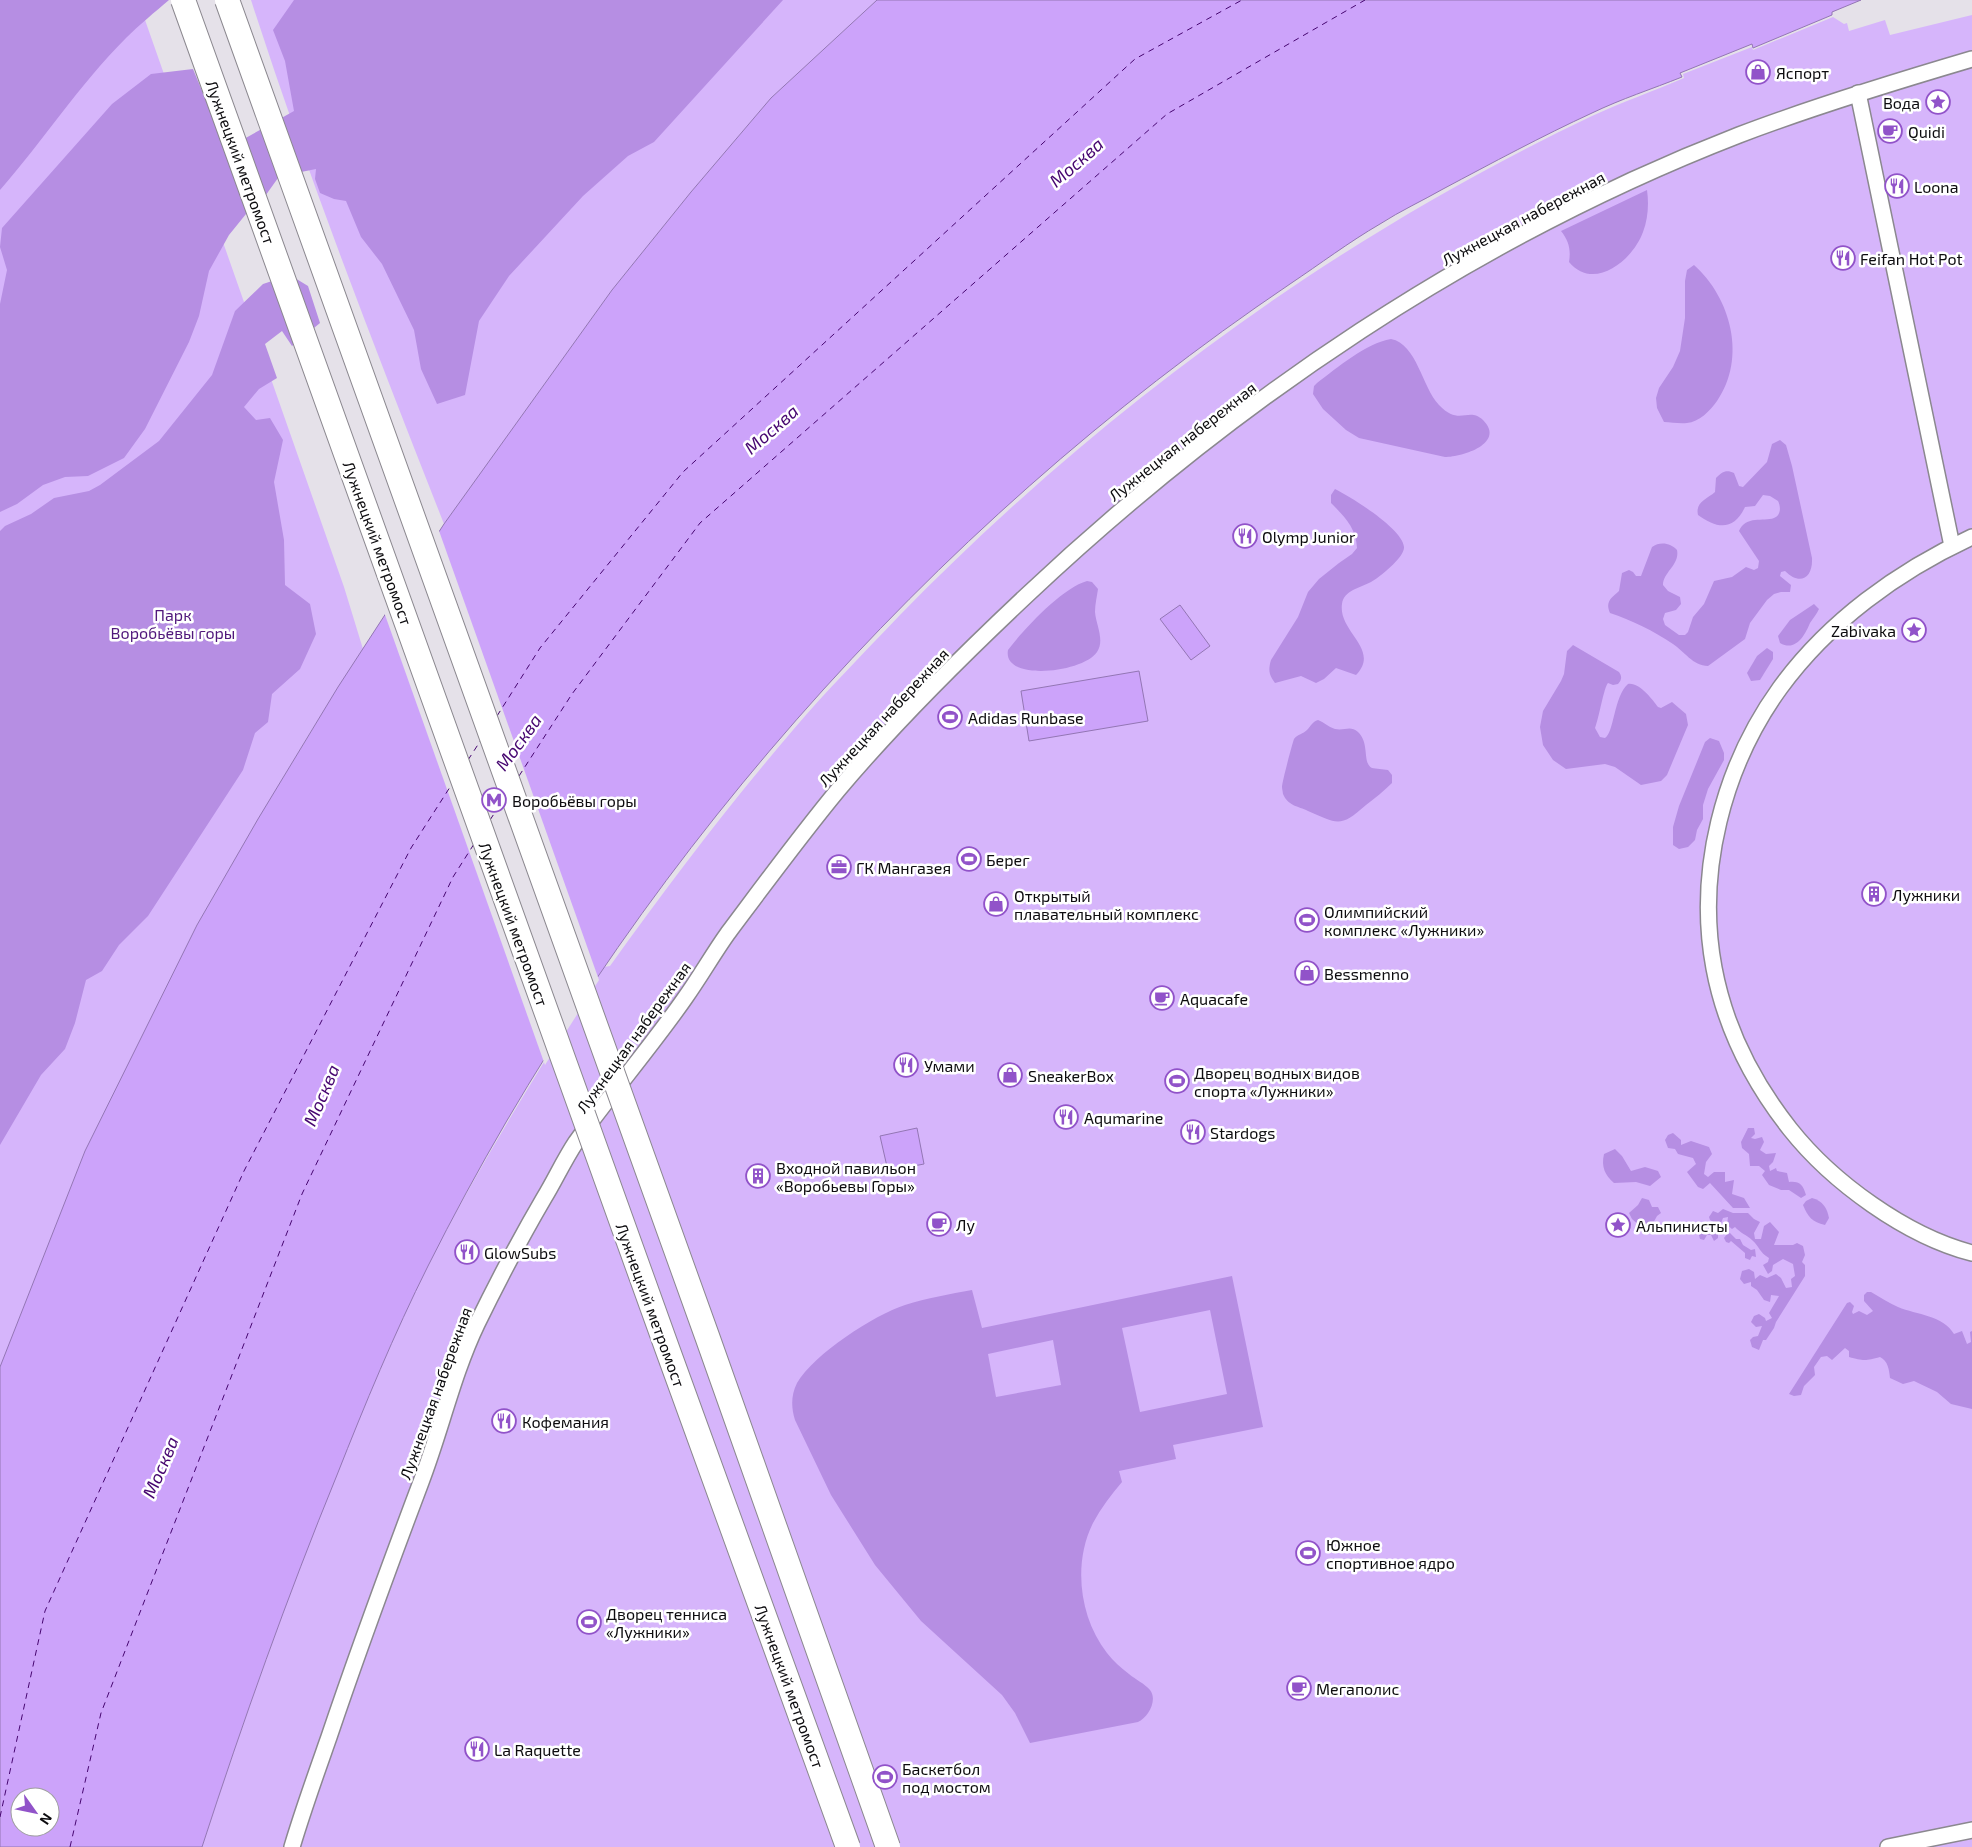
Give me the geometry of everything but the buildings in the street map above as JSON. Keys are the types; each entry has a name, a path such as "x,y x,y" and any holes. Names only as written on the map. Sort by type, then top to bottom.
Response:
{"main road":[{"name":"Лужнецкий метромост","path":"183,0 666,1348 848,1847"},
{"path":"227,0 697,1308 888,1847"}],"street":[{"name":"Лужнецкая набережная","path":"292,1847 302,1811 372,1612 425,1471 473,1333 520,1240 574,1146 678,1008 728,933 779,864 855,771 973,646 1080,546 1169,470 1236,418 1350,337 1478,260 1590,202 1735,137 1858,93 1972,59"},
{"path":"1858,93 1952,546"},
{"path":"1972,537 1952,546 1898,578 1862,604 1812,650 1781,687 1762,716 1734,773 1720,820 1711,869 1709,918 1714,967 1726,1015 1746,1061 1777,1112 1815,1157 1866,1201 1910,1228 1947,1245 1972,1253"},
{"path":"1888,1847 1972,1830"}],"green space":[{"name":"Парк Воробьёвы горы","path":"0,0 138,0 344,587 363,649 308,736 197,925 0,1367"},
{"path":"0,0 169,0 131,33 109,56 0,190"},
{"path":"251,0 877,0 771,98 691,192 612,290 444,524 319,198"},
{"path":"294,0 783,0 654,142 628,156 583,196 509,276 479,321 465,395 437,404 421,369 414,330 382,264 361,237 346,201 334,199 320,193 315,179 316,169 301,172 283,171 263,199 246,214 229,235 209,271 199,316 189,342 145,429 124,458 88,476 65,477 43,485 17,504 0,512 0,304 7,270 0,247 2,228 112,104 151,74 193,69 226,149 294,111 285,61 273,30"},
{"name":"Олимпийский комплекс «Лужники»","path":"1972,15 1972,1847 202,1847 266,1660 336,1475 415,1291 469,1189 535,1077 604,967 610,966 699,846 793,730 899,616 976,541 1055,469 1138,400 1223,335 1312,274 1403,217 1496,164 1592,116 1684,78 1683,74 1752,47 1753,50 1833,17 1844,24 1847,23 1849,31 1885,20 1890,35"},
{"path":"1647,190 1648,211 1643,232 1631,253 1622,262 1612,269 1590,274 1579,270 1569,262 1569,246 1561,231"},
{"path":"1694,265 1707,279 1725,311 1731,329 1733,348 1731,366 1726,384 1717,401 1704,415 1696,421 1687,423 1664,422 1657,408 1656,398 1659,388 1673,367 1680,351 1685,318 1685,281 1687,270"},
{"path":"290,275 308,286 320,323 292,346 282,331 265,344 277,378 259,389 244,407 256,420 270,418 283,440 274,482 284,540 285,585 310,604 316,634 300,669 272,694 268,722 255,733 243,770 148,916 119,945 102,971 86,980 75,1023 65,1049 41,1075 0,1145 0,531 5,526 31,514 54,498 89,491 100,485 159,441 212,375 235,311 263,284"},
{"path":"1391,339 1400,343 1413,357 1428,388 1439,405 1453,415 1473,415 1483,420 1489,428 1486,442 1471,451 1445,457 1359,438 1346,430 1323,409 1313,394 1314,386 1362,351 1381,341"},
{"path":"1780,440 1786,445 1792,466 1812,558 1812,565 1808,575 1800,579 1791,576 1785,571 1781,572 1780,576 1791,585 1790,592 1774,594 1767,600 1750,623 1745,639 1708,666 1698,664 1677,647 1634,622 1610,613 1608,606 1611,598 1619,591 1622,573 1629,570 1636,576 1641,576 1652,547 1658,544 1669,544 1677,550 1676,560 1663,585 1668,591 1680,597 1681,604 1676,610 1665,613 1663,619 1665,625 1679,635 1685,635 1688,632 1693,617 1704,604 1714,581 1732,577 1746,567 1754,570 1758,568 1759,561 1739,531 1742,526 1750,521 1776,517 1780,511 1778,501 1770,496 1763,495 1755,506 1745,507 1736,520 1724,525 1718,525 1705,520 1698,515 1698,507 1702,501 1715,492 1716,478 1726,471 1734,473 1739,486 1743,487 1767,462 1772,444"},
{"path":"1335,489 1364,506 1395,531 1404,547 1403,551 1396,561 1380,576 1349,592 1343,599 1342,614 1362,648 1364,657 1362,666 1356,675 1336,668 1324,679 1316,683 1301,676 1275,683 1270,672 1271,660 1298,617 1308,592 1319,579 1357,548 1352,529 1331,503 1331,495"},
{"path":"1087,581 1092,582 1098,589 1095,612 1100,643 1097,652 1089,659 1061,669 1045,671 1017,667 1010,660 1008,650 1033,621 1055,600 1077,585"},
{"path":"1814,604 1819,609 1803,637 1795,644 1786,645 1780,643 1778,636 1790,620"},
{"path":"1573,645 1621,675 1621,680 1618,684 1608,683 1605,690 1595,728 1600,737 1605,738 1608,735 1620,697 1628,684 1641,688 1658,707 1661,708 1672,702 1686,714 1688,725 1667,775 1661,781 1641,785 1615,767 1605,764 1566,769 1553,760 1543,745 1540,727 1543,711 1561,681 1564,674 1567,651"},
{"path":"1767,648 1773,652 1773,659 1760,680 1751,681 1747,673 1757,656"},
{"path":"1318,720 1335,729 1350,729 1358,732 1364,742 1369,765 1372,768 1388,770 1392,775 1392,783 1389,786 1350,817 1338,822 1326,819 1294,805 1283,794 1282,784 1294,739"},
{"path":"1710,738 1719,741 1724,753 1724,760 1708,789 1703,805 1703,819 1697,830 1695,840 1688,847 1679,849 1673,845 1673,827 1679,806 1705,742"},
{"path":"1748,1128 1754,1128 1755,1134 1751,1138 1762,1137 1764,1142 1760,1150 1766,1154 1776,1153 1773,1162 1769,1166 1770,1171 1776,1168 1777,1171 1787,1173 1789,1182 1800,1184 1806,1195 1801,1198 1789,1190 1781,1190 1769,1185 1762,1175 1765,1171 1759,1166 1750,1166 1749,1154 1742,1148 1741,1142"},
{"path":"1673,1133 1681,1140 1681,1145 1691,1141 1709,1147 1712,1154 1706,1162 1704,1174 1708,1177 1714,1172 1725,1172 1725,1182 1734,1180 1732,1194 1744,1198 1750,1208 1733,1208 1710,1183 1703,1189 1698,1187 1687,1172 1696,1164 1693,1158 1678,1154 1675,1149 1668,1148 1665,1140 1668,1135"},
{"path":"1615,1149 1622,1156 1631,1171 1645,1167 1658,1171 1661,1177 1650,1186 1636,1182 1614,1183 1606,1174 1603,1163 1604,1154"},
{"path":"1642,1198 1649,1200 1652,1207 1658,1207 1661,1213 1657,1216 1651,1227 1641,1227 1632,1219 1629,1213 1638,1205"},
{"path":"1812,1198 1822,1203 1826,1208 1829,1218 1825,1225 1814,1221 1803,1205"},
{"path":"1723,1209 1733,1213 1748,1213 1760,1222 1754,1233 1755,1239 1761,1239 1764,1226 1770,1222 1779,1232 1774,1245 1793,1245 1797,1243 1803,1246 1805,1255 1802,1262 1805,1265 1805,1276 1774,1328 1766,1340 1763,1340 1759,1350 1752,1347 1750,1340 1758,1336 1762,1326 1756,1327 1751,1322 1754,1316 1759,1314 1766,1321 1772,1318 1769,1313 1779,1296 1771,1295 1770,1302 1764,1300 1757,1290 1751,1286 1751,1282 1744,1284 1740,1279 1742,1271 1749,1269 1754,1272 1755,1279 1760,1275 1767,1278 1776,1274 1781,1278 1786,1288 1792,1287 1791,1279 1795,1276 1793,1264 1783,1259 1773,1265 1772,1271 1768,1274 1763,1265 1768,1262 1769,1258 1763,1254 1750,1238 1735,1227 1732,1229 1727,1225 1728,1217 1723,1218 1720,1226 1710,1220 1709,1217 1713,1211 1718,1213"},
{"path":"1706,1222 1710,1225 1711,1229 1718,1233 1718,1238 1714,1241 1711,1235 1707,1235 1704,1240 1700,1239 1699,1235 1704,1230 1703,1226"},
{"path":"1730,1233 1736,1239 1740,1239 1743,1245 1751,1250 1755,1249 1756,1257 1752,1256 1750,1260 1745,1258 1745,1253 1731,1241 1729,1243 1726,1242 1724,1238"},
{"path":"1232,1276 1263,1427 1173,1445 1176,1459 1119,1471 1122,1482 1106,1502 1093,1523 1083,1555 1081,1572 1082,1590 1090,1623 1098,1639 1114,1662 1150,1690 1152,1694 1151,1708 1145,1717 1138,1722 1030,1743 1015,1713 1002,1695 921,1621 875,1565 831,1495 795,1420 792,1406 794,1392 797,1383 805,1372 830,1348 877,1317 922,1300 972,1290 982,1328","holes":["1210,1310 1227,1394 1140,1412 1122,1328","1053,1340 1061,1385 996,1397 988,1354"]},
{"path":"1867,1292 1871,1292 1905,1310 1936,1319 1954,1334 1962,1331 1967,1344 1971,1342 1970,1332 1972,1331 1972,1409 1951,1404 1937,1392 1914,1381 1903,1384 1890,1378 1888,1366 1880,1357 1865,1360 1849,1357 1849,1351 1845,1348 1832,1360 1827,1356 1821,1357 1814,1367 1815,1375 1804,1386 1801,1395 1794,1396 1789,1394 1847,1303 1850,1302 1854,1306 1853,1314 1859,1311 1867,1315 1873,1311 1864,1301 1864,1295"}],"water":[{"name":"Москва","path":"877,0 1861,0 1832,12 1832,15 1753,48 1752,44 1680,73 1682,77 1592,113 1403,210 1368,231 1290,284 1157,381 1029,486 909,599 796,720 691,847 595,981 507,1121 428,1266 403,1317 369,1396 283,1613 202,1847 0,1847 0,1367 85,1151 197,925 258,819 338,687 444,524 612,290 691,192 771,98"},
{"path":"1180,605 1210,646 1191,660 1160,619"},
{"path":"1139,671 1148,721 1029,741 1021,691"},
{"path":"917,1128 924,1164 888,1171 880,1136"}],"pier":[{"path":"438,528 599,980 545,1065 384,612"}],"ferry route":[{"path":"497,716 540,648 683,472 1135,59 1242,0"},
{"path":"519,776 572,694 700,523 1167,114 1365,0"},
{"path":"468,760 481,740"},
{"path":"0,1817 45,1611 244,1171 411,848 452,784"},
{"path":"490,820 503,800"},
{"path":"70,1847 101,1713 302,1194 453,877 474,844"}],"place":[{"name":"Яспорт","path":"1758,72"},
{"name":"Вода","path":"1938,102"},
{"name":"Quidi","path":"1890,131"},
{"name":"Loona","path":"1897,186"},
{"name":"Feifan Hot Pot","path":"1843,258"},
{"name":"Olymp Junior","path":"1245,536"},
{"name":"Zabivaka","path":"1914,630"},
{"name":"Adidas Runbase","path":"950,717"},
{"name":"Воробьёвы горы","path":"494,800"},
{"name":"Берег","path":"969,859"},
{"name":"ГК Мангазея","path":"839,867"},
{"name":"Лужники","path":"1874,894"},
{"name":"Открытый плавательный комплекс","path":"996,904"},
{"name":"Олимпийский комплекс «Лужники»","path":"1307,920"},
{"name":"Bessmenno","path":"1307,973"},
{"name":"Aquacafe","path":"1162,998"},
{"name":"Умами","path":"906,1065"},
{"name":"SneakerBox","path":"1010,1075"},
{"name":"Дворец водных видов спорта «Лужники»","path":"1177,1081"},
{"name":"Aqumarine","path":"1066,1117"},
{"name":"Stardogs","path":"1193,1132"},
{"name":"Входной павильон «Воробьевы Горы»","path":"758,1176"},
{"name":"Лу","path":"939,1224"},
{"name":"Альпинисты","path":"1618,1225"},
{"name":"GlowSubs","path":"467,1252"},
{"name":"Кофемания","path":"504,1421"},
{"name":"Южное спортивное ядро","path":"1308,1553"},
{"name":"Дворец тенниса «Лужники»","path":"589,1622"},
{"name":"Мегаполис","path":"1299,1688"},
{"name":"La Raquette","path":"477,1749"},
{"name":"Баскетбол под мостом","path":"885,1777"}]}
